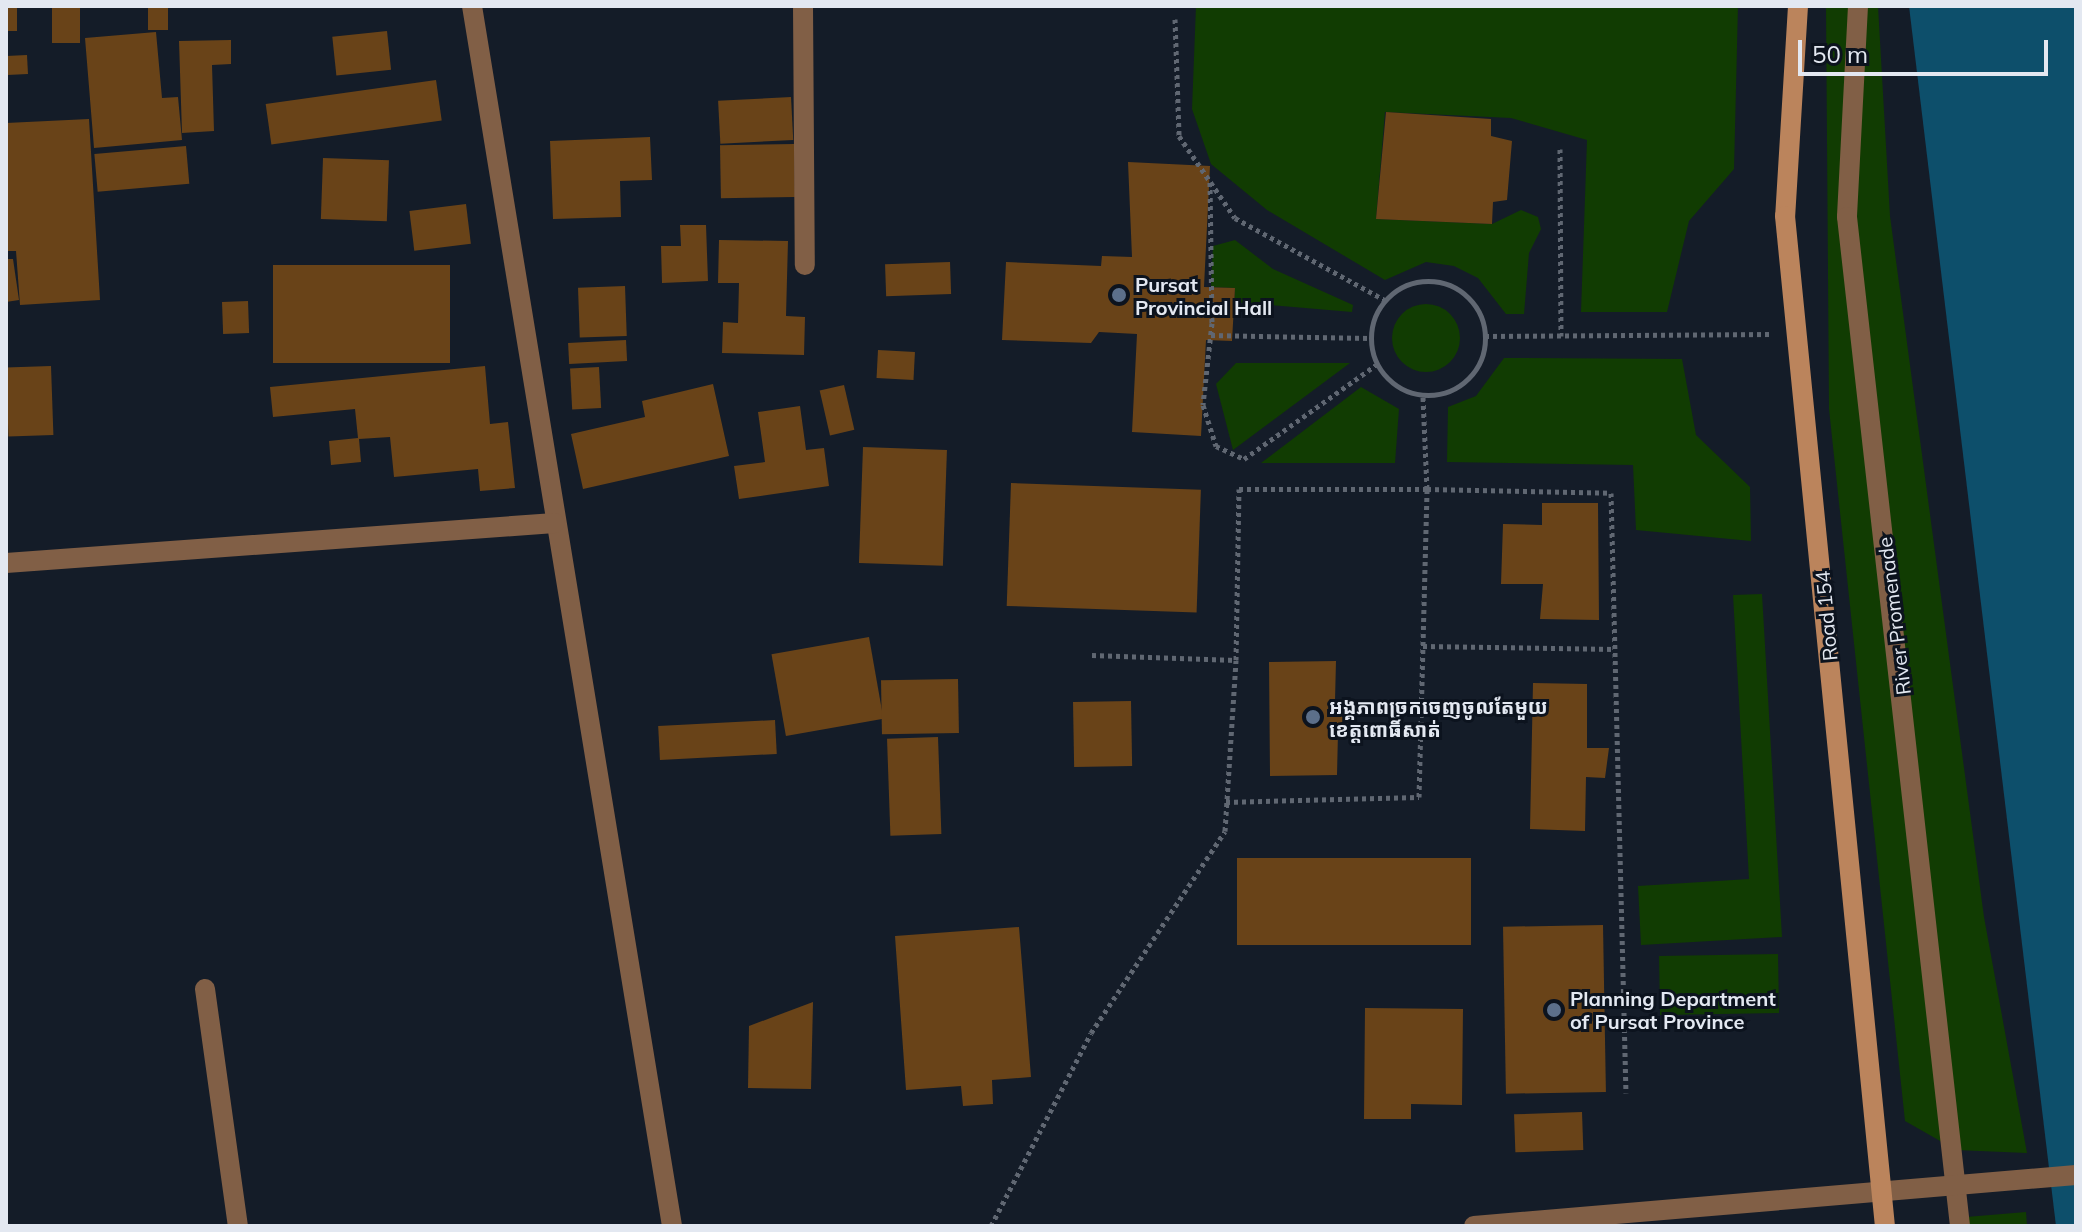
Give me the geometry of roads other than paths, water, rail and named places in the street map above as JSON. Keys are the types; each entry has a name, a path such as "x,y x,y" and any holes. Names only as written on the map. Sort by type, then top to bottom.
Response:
{"main road":[{"name":"Road 154","path":"1798,6 1785,216 1885,1226"}],"street":[{"path":"472,6 672,1226"},
{"path":"803,6 805,265"},
{"name":"River Promenade","path":"1858,6 1847,217 1960,1226"},
{"path":"6,563 555,523"},
{"path":"205,989 238,1226"},
{"path":"1474,1226 1881,1194 2076,1175"}],"water":[{"path":"1909,6 2076,6 2076,1226 2056,1226"}],"place":[{"name":"Pursat Provincial Hall","path":"1119,295"},
{"name":"អង្គភាពច្រកចេញចូលតែមួយ ខេត្តពោធិ៍សាត់","path":"1313,717"},
{"name":"Planning Department of Pursat Province","path":"1554,1010"}]}
